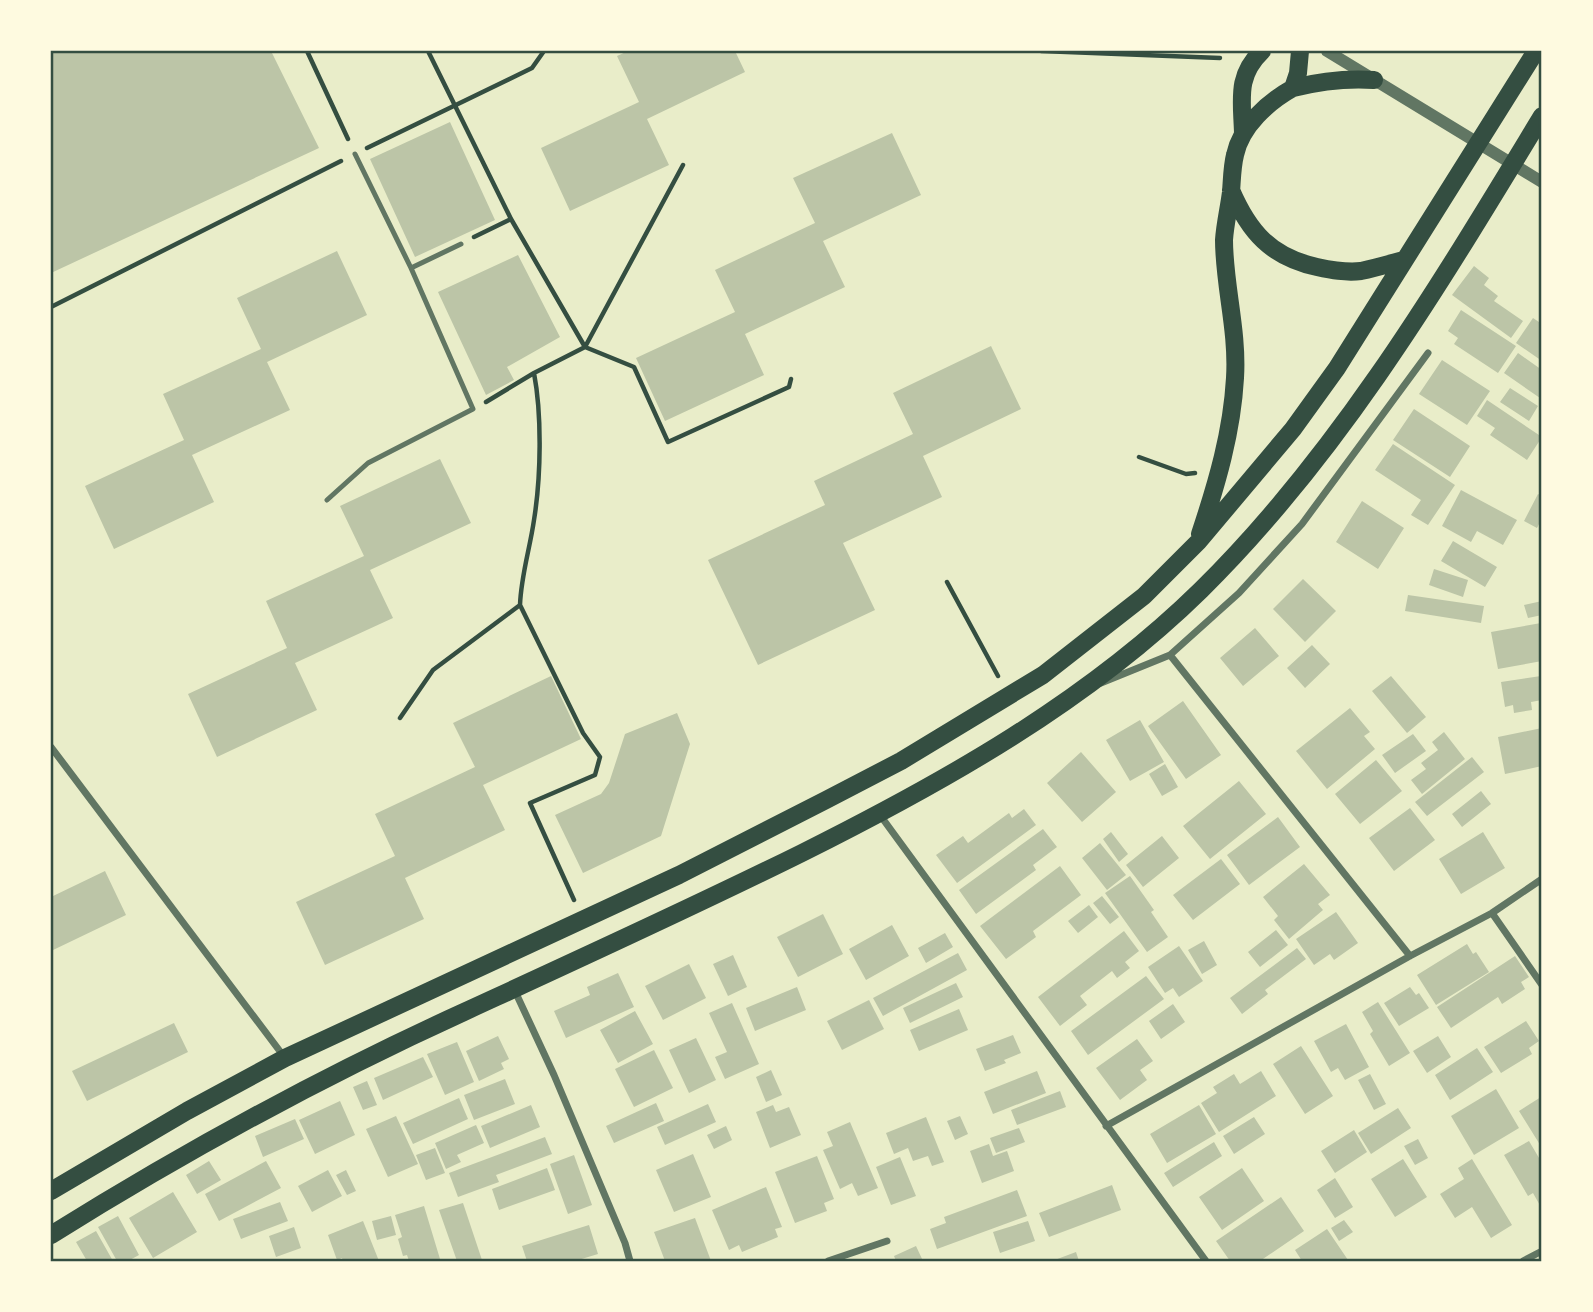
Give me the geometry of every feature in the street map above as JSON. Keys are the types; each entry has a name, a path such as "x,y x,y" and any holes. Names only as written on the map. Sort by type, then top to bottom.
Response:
{"main road":[{"path":"1243,133 1242,89 1245,59 1262,51"},
{"path":"1293,88 1298,73 1300,51"},
{"path":"51,1191 138,1138 285,1058 678,875 827,800 901,761 1043,675 1144,596 1198,542 1293,429 1343,358 1536,51"},
{"path":"1198,542 1228,435 1235,378 1235,332 1224,240 1235,152 1243,133 1261,111 1293,88 1325,80 1374,80"},
{"path":"51,1235 203,1143 299,1092 745,883 880,814 1017,734 1124,657 1199,592 1274,510 1360,400 1486,208 1542,116"},
{"path":"1231,190 1256,234 1288,259 1333,270 1359,271 1404,260"}],"street":[{"path":"1327,51 1542,182"},
{"path":"1071,696 1170,655 1238,593 1302,524 1428,353"},
{"path":"1170,655 1410,956"},
{"path":"51,747 285,1058"},
{"path":"880,814 1206,1261"},
{"path":"1106,1126 1492,913 1542,879"},
{"path":"1492,913 1542,985"},
{"path":"514,989 554,1075 625,1243 630,1261"},
{"path":"828,1261 887,1241"},
{"path":"1523,1261 1542,1251"}],"lane":[{"path":"327,500 368,463 473,410 411,268 355,154"},
{"path":"411,268 461,244"}],"path":[{"path":"307,51 355,154"},
{"path":"428,51 511,219 585,348 634,366 668,442 789,387 791,379"},
{"path":"51,307 532,68 544,51"},
{"path":"1041,51 1220,58"},
{"path":"473,410 534,373 585,348 683,165"},
{"path":"461,244 511,219"},
{"path":"534,373 538,392 538,472 535,518 521,585 520,605 583,733 600,757 595,775 530,803 583,918"},
{"path":"1139,457 1186,474"},
{"path":"947,582 1009,696"},
{"path":"400,718 433,670 520,605"}],"building":[{"path":"51,51 271,51 319,148 51,273"},
{"path":"628,51 735,51 745,72 647,119 669,165 570,211 541,148 639,102 617,56"},
{"path":"450,122 495,220 415,257 370,159"},
{"path":"892,133 921,195 823,241 845,287 745,334 764,375 665,421 636,358 735,312 715,270 815,223 793,178"},
{"path":"337,251 367,315 267,362 290,410 192,455 214,502 114,549 85,486 184,440 163,394 261,349 237,298"},
{"path":"518,255 560,337 507,367 514,380 486,395 438,292"},
{"path":"1474,266 1489,278 1484,285 1498,296 1494,301 1523,321 1511,338 1452,295"},
{"path":"1461,310 1516,346 1498,373 1454,344 1458,338 1448,331"},
{"path":"1533,318 1542,324 1542,361 1516,343"},
{"path":"991,346 1021,409 923,456 942,497 843,543 875,610 758,665 708,560 825,505 814,481 913,434 893,393"},
{"path":"1518,353 1542,370 1540,398 1504,373"},
{"path":"1442,360 1490,391 1467,425 1419,394"},
{"path":"1510,388 1538,406 1529,421 1500,402"},
{"path":"1487,400 1542,437 1527,460 1490,435 1495,428 1477,416"},
{"path":"1414,409 1470,446 1450,477 1393,440"},
{"path":"1393,444 1455,485 1428,525 1411,515 1421,500 1375,470"},
{"path":"440,459 471,523 370,570 393,618 295,663 317,710 217,757 188,694 287,648 266,601 364,556 340,506"},
{"path":"1461,490 1517,520 1503,545 1477,531 1471,542 1442,526"},
{"path":"1538,494 1542,496 1542,518 1537,528 1524,521"},
{"path":"1362,501 1404,528 1378,569 1336,542"},
{"path":"1453,541 1497,567 1485,587 1441,561"},
{"path":"1434,569 1468,580 1463,597 1429,585"},
{"path":"1303,579 1336,611 1305,642 1273,609"},
{"path":"1408,595 1484,606 1481,623 1405,611"},
{"path":"1542,601 1542,615 1528,618 1524,605"},
{"path":"1541,623 1542,661 1498,669 1491,632"},
{"path":"1255,628 1279,656 1243,686 1220,658"},
{"path":"1312,645 1330,664 1305,688 1287,668"},
{"path":"551,676 581,739 483,785 505,830 405,878 424,919 325,965 296,902 395,856 375,814 475,767 453,723"},
{"path":"1391,676 1426,717 1407,733 1372,691"},
{"path":"1541,676 1542,700 1531,702 1532,710 1514,713 1513,705 1505,707 1501,682"},
{"path":"1183,701 1221,755 1186,779 1148,726"},
{"path":"1350,708 1370,732 1364,736 1375,749 1327,789 1296,751"},
{"path":"677,713 690,744 661,836 583,873 555,815 601,794 609,783 625,734"},
{"path":"1140,720 1164,762 1130,781 1106,740"},
{"path":"1542,728 1542,766 1505,774 1498,737"},
{"path":"1444,732 1465,759 1422,794 1411,780 1426,769 1421,763 1438,750 1432,742"},
{"path":"1413,734 1426,751 1395,773 1382,755"},
{"path":"1081,752 1116,792 1082,822 1047,783"},
{"path":"1472,757 1484,772 1427,816 1415,802"},
{"path":"1376,760 1402,791 1360,824 1335,794"},
{"path":"1165,764 1178,787 1162,796 1149,774"},
{"path":"1239,781 1266,814 1210,859 1183,826"},
{"path":"1481,791 1491,804 1462,827 1452,814"},
{"path":"1410,808 1435,840 1394,871 1369,838"},
{"path":"1024,809 1036,825 957,883 936,855 963,836 968,843 1009,813 1012,818"},
{"path":"1278,817 1300,847 1249,885 1227,855"},
{"path":"1043,829 1057,847 1033,865 1036,870 976,914 959,890"},
{"path":"1111,832 1128,854 1119,862 1103,839"},
{"path":"1483,832 1505,868 1461,894 1439,859"},
{"path":"1162,836 1179,858 1143,887 1126,865"},
{"path":"1100,843 1126,875 1107,890 1082,858"},
{"path":"1221,859 1240,884 1193,920 1173,895"},
{"path":"1304,864 1330,895 1318,904 1323,910 1289,939 1274,920 1278,916 1263,897"},
{"path":"1060,866 1081,895 1033,931 1036,937 1006,959 980,926"},
{"path":"105,871 126,915 51,951 51,897"},
{"path":"1130,876 1154,910 1151,912 1168,937 1147,952 1105,893"},
{"path":"1102,896 1119,917 1110,924 1093,903"},
{"path":"1089,905 1098,917 1078,933 1068,921"},
{"path":"1336,912 1358,943 1334,960 1330,954 1314,965 1296,939"},
{"path":"823,914 843,954 798,977 777,937"},
{"path":"892,925 909,956 866,980 849,949"},
{"path":"1276,930 1288,945 1260,967 1248,952"},
{"path":"1124,931 1139,951 1125,962 1130,968 1117,978 1112,971 1080,996 1087,1005 1060,1026 1038,997"},
{"path":"945,933 953,947 926,963 918,948"},
{"path":"1204,941 1217,965 1202,974 1188,950"},
{"path":"1467,944 1473,954 1476,952 1489,972 1436,1005 1417,975"},
{"path":"1179,946 1203,981 1179,997 1173,988 1165,993 1148,967"},
{"path":"1297,948 1306,959 1265,990 1268,994 1242,1014 1230,998"},
{"path":"958,953 967,970 883,1016 873,998"},
{"path":"733,955 747,987 728,996 713,964"},
{"path":"1515,956 1529,977 1521,982 1525,989 1502,1004 1498,997 1451,1028 1437,1007"},
{"path":"689,964 706,998 663,1020 645,986"},
{"path":"618,973 634,1007 566,1038 554,1011 590,995 587,987"},
{"path":"1146,976 1164,999 1088,1055 1071,1031"},
{"path":"956,983 963,997 910,1023 903,1008"},
{"path":"797,987 806,1010 755,1031 746,1008"},
{"path":"1410,987 1416,995 1419,993 1429,1008 1399,1026 1384,1003"},
{"path":"869,1000 884,1029 842,1050 827,1021"},
{"path":"1378,1002 1410,1053 1389,1066 1370,1034 1373,1031 1362,1012"},
{"path":"732,1003 759,1064 725,1079 715,1057 727,1052 709,1013"},
{"path":"1173,1004 1185,1022 1161,1039 1149,1021"},
{"path":"959,1009 968,1030 919,1051 910,1030"},
{"path":"635,1011 653,1044 618,1063 600,1030"},
{"path":"1526,1021 1539,1041 1529,1048 1532,1054 1501,1073 1484,1047"},
{"path":"174,1023 188,1052 87,1101 72,1071"},
{"path":"1346,1024 1369,1067 1345,1080 1338,1068 1331,1072 1314,1041"},
{"path":"1013,1035 1021,1053 1004,1060 1006,1063 985,1071 976,1049"},
{"path":"498,1036 509,1059 501,1063 504,1069 479,1081 466,1051"},
{"path":"1438,1036 1451,1057 1427,1073 1413,1051"},
{"path":"696,1038 716,1080 689,1093 669,1050"},
{"path":"1137,1039 1153,1061 1140,1070 1147,1080 1120,1100 1096,1068"},
{"path":"457,1042 474,1082 445,1095 427,1054"},
{"path":"1301,1046 1333,1096 1305,1114 1273,1064"},
{"path":"1477,1048 1493,1072 1450,1100 1435,1075"},
{"path":"654,1050 673,1088 634,1107 615,1069"},
{"path":"423,1057 433,1077 383,1100 374,1078"},
{"path":"771,1070 782,1095 766,1102 756,1077"},
{"path":"1037,1071 1046,1093 993,1114 984,1092"},
{"path":"1261,1071 1276,1096 1219,1132 1201,1103 1217,1093 1213,1087 1234,1074 1240,1084"},
{"path":"1370,1074 1386,1104 1374,1110 1358,1080"},
{"path":"505,1079 515,1104 474,1120 464,1095"},
{"path":"367,1081 377,1105 363,1110 353,1087"},
{"path":"1496,1089 1519,1128 1474,1155 1451,1116"},
{"path":"1060,1091 1066,1107 1017,1125 1011,1110"},
{"path":"1541,1097 1542,1099 1542,1148 1519,1111"},
{"path":"459,1098 468,1119 413,1144 403,1123"},
{"path":"340,1101 355,1135 315,1154 299,1120"},
{"path":"656,1103 664,1121 614,1143 606,1126"},
{"path":"708,1104 716,1122 665,1145 657,1127"},
{"path":"531,1105 540,1127 490,1148 481,1126"},
{"path":"773,1105 776,1112 789,1107 801,1135 770,1148 756,1112"},
{"path":"1199,1105 1216,1134 1167,1163 1150,1134"},
{"path":"1398,1108 1411,1128 1371,1154 1358,1133"},
{"path":"396,1116 418,1164 388,1177 366,1129"},
{"path":"960,1116 968,1134 955,1140 947,1121"},
{"path":"926,1117 944,1162 932,1166 928,1156 913,1161 908,1148 894,1154 886,1133"},
{"path":"1254,1117 1265,1134 1234,1154 1223,1136"},
{"path":"295,1119 304,1139 263,1157 255,1136"},
{"path":"850,1122 878,1188 858,1196 852,1183 840,1189 823,1150 833,1146 827,1132"},
{"path":"476,1125 484,1143 457,1155 461,1162 446,1169 435,1143"},
{"path":"726,1126 732,1140 714,1149 707,1135"},
{"path":"1019,1128 1025,1142 996,1153 990,1138"},
{"path":"1354,1130 1367,1152 1335,1173 1321,1151"},
{"path":"545,1137 552,1154 496,1175 499,1182 458,1197 449,1173"},
{"path":"1418,1139 1428,1158 1415,1165 1404,1146"},
{"path":"1529,1141 1542,1163 1542,1209 1533,1193 1528,1196 1504,1155"},
{"path":"1214,1142 1222,1156 1173,1187 1164,1173"},
{"path":"989,1144 993,1156 1007,1151 1014,1171 982,1183 970,1151"},
{"path":"435,1148 445,1173 426,1180 416,1155"},
{"path":"693,1154 711,1197 674,1212 656,1170"},
{"path":"574,1155 592,1205 568,1214 550,1164"},
{"path":"817,1156 834,1199 824,1203 827,1211 795,1223 775,1172"},
{"path":"900,1157 916,1196 891,1205 876,1167"},
{"path":"1403,1159 1427,1197 1395,1217 1371,1179"},
{"path":"1472,1159 1512,1225 1491,1238 1472,1207 1455,1218 1440,1194 1464,1179 1458,1168"},
{"path":"209,1161 221,1180 197,1194 186,1175"},
{"path":"266,1161 281,1188 219,1221 205,1194"},
{"path":"547,1168 555,1190 499,1210 492,1189"},
{"path":"1242,1168 1264,1201 1222,1230 1199,1197"},
{"path":"328,1170 342,1196 312,1212 298,1186"},
{"path":"346,1170 356,1191 347,1195 336,1175"},
{"path":"1335,1178 1353,1207 1335,1218 1317,1190"},
{"path":"1112,1185 1121,1210 1049,1237 1039,1213"},
{"path":"766,1187 782,1227 775,1229 778,1237 742,1252 739,1245 729,1250 712,1210"},
{"path":"1017,1190 1027,1216 937,1249 930,1229 946,1223 944,1217"},
{"path":"173,1192 197,1232 153,1258 129,1218"},
{"path":"1281,1197 1304,1231 1260,1261 1230,1261 1216,1241"},
{"path":"280,1202 288,1221 241,1239 233,1219"},
{"path":"463,1203 482,1260 479,1261 457,1261 439,1210"},
{"path":"424,1206 440,1259 409,1261 407,1255 403,1256 398,1239 402,1237 395,1215"},
{"path":"118,1216 139,1255 128,1261 117,1261 98,1227"},
{"path":"391,1216 396,1235 377,1240 372,1221"},
{"path":"695,1218 711,1261 665,1261 654,1232"},
{"path":"1344,1220 1353,1232 1339,1241 1331,1228"},
{"path":"363,1221 379,1261 343,1261 342,1258 337,1260 328,1235"},
{"path":"1028,1221 1035,1241 1000,1253 993,1232"},
{"path":"589,1225 598,1254 575,1261 527,1261 522,1246"},
{"path":"294,1227 301,1248 276,1257 269,1236"},
{"path":"1327,1229 1348,1260 1302,1261 1295,1250"},
{"path":"96,1231 113,1261 87,1261 76,1242"},
{"path":"916,1246 923,1261 896,1261 894,1256"},
{"path":"1076,1252 1079,1261 1052,1261"}]}
